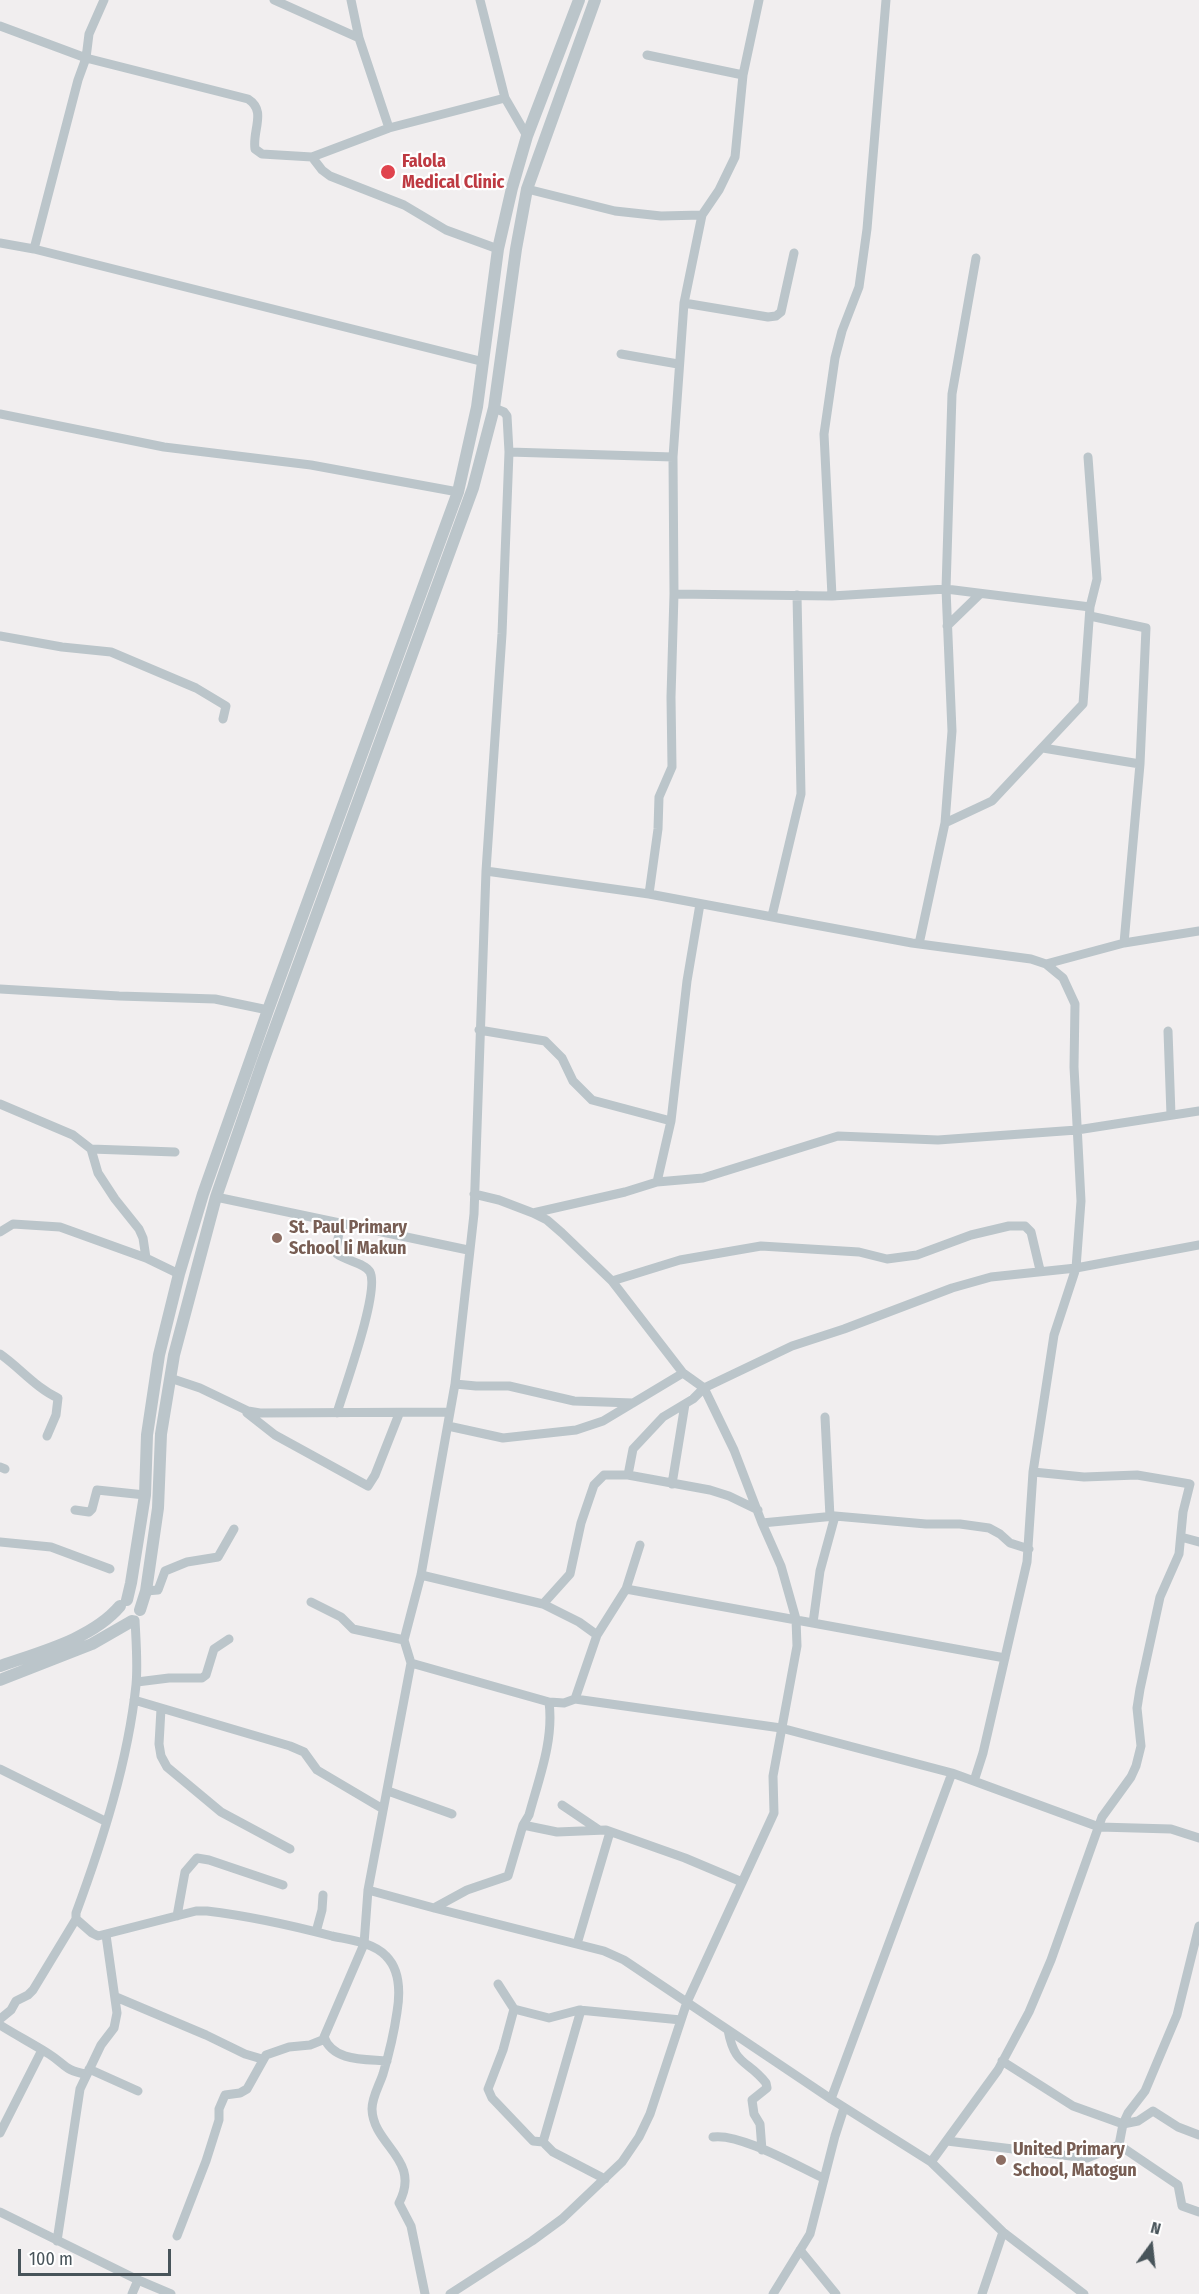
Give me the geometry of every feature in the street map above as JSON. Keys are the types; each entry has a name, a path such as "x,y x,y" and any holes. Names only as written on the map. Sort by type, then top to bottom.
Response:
{"street":[{"path":"34,249 78,80 86,58 88,34 104,0"},
{"path":"274,0 359,38"},
{"path":"351,0 359,38 389,128"},
{"path":"480,0 505,98 527,136"},
{"path":"136,1617 121,1617 123,1603 131,1583 145,1495 147,1435 159,1355 180,1274 215,1155 458,492 477,406 498,249 527,136 579,0"},
{"path":"0,1680 92,1644 136,1617 146,1591 158,1508 161,1434 170,1378 192,1281 216,1197 263,1061 473,488 494,408 516,249 527,189 595,0"},
{"path":"649,894 658,829 659,797 672,766 673,457 684,303 702,215 719,190 735,157 743,75 759,0"},
{"path":"832,596 824,434 842,331 859,287 867,229 886,0"},
{"path":"0,26 86,58 248,99 256,104 259,110 254,140 255,149 262,154 312,157 389,128 505,98"},
{"path":"648,55 743,75"},
{"path":"312,157 330,176 404,205 446,230 498,249"},
{"path":"527,189 615,211 661,216 702,215"},
{"path":"0,243 34,249 484,362"},
{"path":"684,303 768,317 776,316 781,312 794,254"},
{"path":"919,944 945,823 952,731 946,590 952,394 976,258"},
{"path":"621,354 678,364"},
{"path":"387,2061 351,2058 333,2048 325,2039 325,2033 364,1944 368,1890 411,1663 404,1640 421,1575 456,1384 468,1250 474,1214 486,871 502,634 509,452 507,417 504,412 494,408"},
{"path":"0,414 164,447 311,465 458,492"},
{"path":"509,452 673,457"},
{"path":"945,823 992,801 1083,704 1090,612 1097,579 1088,457"},
{"path":"674,594 832,596 946,590 1090,612 1146,628 1140,764 1124,943"},
{"path":"947,626 981,594"},
{"path":"772,916 801,794 797,595"},
{"path":"0,636 62,647 111,652 196,688 226,706 223,719"},
{"path":"1043,748 1140,764"},
{"path":"486,871 649,894 919,944 1031,959 1046,964 1063,978 1075,1004 1074,1067 1081,1201 1076,1268 1054,1335 1033,1472 1029,1550 983,1753 974,1781"},
{"path":"657,1182 671,1121 687,981 700,904"},
{"path":"1046,964 1124,943 1199,931"},
{"path":"0,989 215,999 268,1010"},
{"path":"479,1029 545,1041 562,1058 573,1081 592,1100 671,1121"},
{"path":"1168,1031 1171,1115"},
{"path":"0,1104 73,1135 91,1149 175,1152"},
{"path":"533,1213 625,1192 657,1182 703,1178 838,1136 938,1140 1077,1130 1199,1111"},
{"path":"91,1149 98,1173 139,1229 146,1258"},
{"path":"450,2294 562,2219 622,2162 639,2136 650,2114 687,2002 774,1813 772,1776 797,1646 796,1619 782,1566 762,1523 734,1450 704,1388 683,1373 612,1281 547,1220 500,1200 474,1194"},
{"path":"216,1197 468,1250"},
{"path":"337,1413 362,1333 369,1303 371,1279 366,1269 337,1254 341,1223"},
{"path":"0,1232 12,1224 60,1227 146,1258 180,1274"},
{"path":"612,1281 680,1260 761,1246 859,1252 887,1259 903,1257 926,1252 971,1234 1019,1225 1031,1232 1040,1270"},
{"path":"628,1475 633,1449 663,1417 693,1399 704,1388 792,1346 952,1288 991,1277 1040,1270 1076,1268 1199,1245"},
{"path":"0,1354 15,1364 44,1391 58,1398 56,1415 46,1436"},
{"path":"448,1426 503,1437 566,1431 603,1421 683,1373"},
{"path":"170,1378 200,1388 249,1411 267,1414 450,1412"},
{"path":"456,1384 509,1386 574,1401 636,1403"},
{"path":"672,1485 685,1404"},
{"path":"249,1411 247,1413 275,1435 368,1486 375,1475 399,1414"},
{"path":"813,1623 820,1571 833,1516 825,1417"},
{"path":"931,2162 1002,2061 1042,1983 1102,1817 1131,1777 1139,1755 1141,1736 1137,1708 1140,1689 1160,1597 1175,1565 1189,1482 1137,1475 1084,1477 1033,1472"},
{"path":"543,1604 570,1574 581,1523 594,1485 604,1475 628,1475 722,1493 758,1510"},
{"path":"75,1510 89,1512 97,1490 145,1495"},
{"path":"762,1523 833,1516 926,1524 975,1525 994,1530 1011,1543 1029,1550"},
{"path":"146,1591 158,1590 165,1571 188,1562 218,1557 234,1529"},
{"path":"1181,1537 1199,1542"},
{"path":"0,1542 51,1547 110,1569"},
{"path":"575,1699 597,1635 626,1589 640,1545"},
{"path":"421,1575 543,1604 579,1622 597,1635"},
{"path":"626,1589 1005,1658"},
{"path":"0,1666 82,1634 106,1620 123,1603 136,1602 134,1700 118,1777 76,1913 76,1920 33,1990 16,2001 11,2010 0,2019"},
{"path":"311,1602 341,1617 353,1629 404,1640"},
{"path":"136,1682 169,1678 202,1678 206,1675 214,1649 229,1639"},
{"path":"411,1663 549,1702 564,1703 575,1699 781,1728 952,1773 1100,1827 1171,1829 1199,1838"},
{"path":"134,1700 298,1749 304,1752 317,1770 383,1809"},
{"path":"434,1908 467,1890 508,1876 529,1815 549,1739 551,1714 549,1702"},
{"path":"161,1709 159,1744 161,1756 167,1767 221,1812 290,1849"},
{"path":"0,1769 105,1821"},
{"path":"831,2100 952,1773"},
{"path":"387,1791 452,1814"},
{"path":"562,1805 599,1830"},
{"path":"524,1826 556,1832 599,1830 610,1832 675,1854 742,1882"},
{"path":"577,1944 610,1832"},
{"path":"177,1916 185,1872 197,1858 283,1885"},
{"path":"368,1890 604,1951 624,1960 831,2100 931,2162 1003,2232 1084,2294"},
{"path":"316,1932 322,1911 323,1895"},
{"path":"76,1920 92,1934 98,1936 196,1911 224,1913 274,1920 364,1944 385,1954 394,1969 399,1989 397,2012 387,2061 372,2101 372,2115 404,2168 406,2179 403,2196 399,2203 411,2226 425,2294"},
{"path":"1119,2145 1123,2124 1128,2113 1145,2091 1177,2015 1199,1926"},
{"path":"57,2241 80,2089 100,2045 114,2028 117,2013 105,1935"},
{"path":"498,1984 514,2009 549,2018 581,2010 681,2020"},
{"path":"116,1997 206,2034 245,2054 262,2059"},
{"path":"514,2009 503,2050 488,2089 492,2098 533,2141 543,2142 553,2152 605,2179"},
{"path":"543,2142 581,2010"},
{"path":"0,2025 75,2073 87,2072 138,2091"},
{"path":"728,2030 732,2050 743,2064 766,2083 767,2088 752,2100 754,2114 760,2124 762,2150"},
{"path":"177,2236 206,2161 219,2120 219,2109 225,2095 240,2093 247,2089 266,2055 289,2046 310,2045 325,2039"},
{"path":"0,2133 42,2050"},
{"path":"1002,2061 1073,2106 1123,2124 1138,2121 1153,2111 1178,2127 1199,2135"},
{"path":"773,2294 814,2223 823,2178 844,2108"},
{"path":"712,2137 727,2137 823,2178"},
{"path":"947,2141 1087,2158 1119,2145"},
{"path":"1119,2145 1178,2185 1182,2206 1199,2212"},
{"path":"0,2212 171,2294"},
{"path":"982,2294 1003,2232"},
{"path":"800,2250 836,2294"},
{"path":"132,2294 138,2280"}],"place":[{"name":"Falola Medical Clinic","path":"388,172"},
{"name":"St. Paul Primary School Ii Makun","path":"277,1238"},
{"name":"United Primary School, Matogun","path":"1001,2160"}]}
